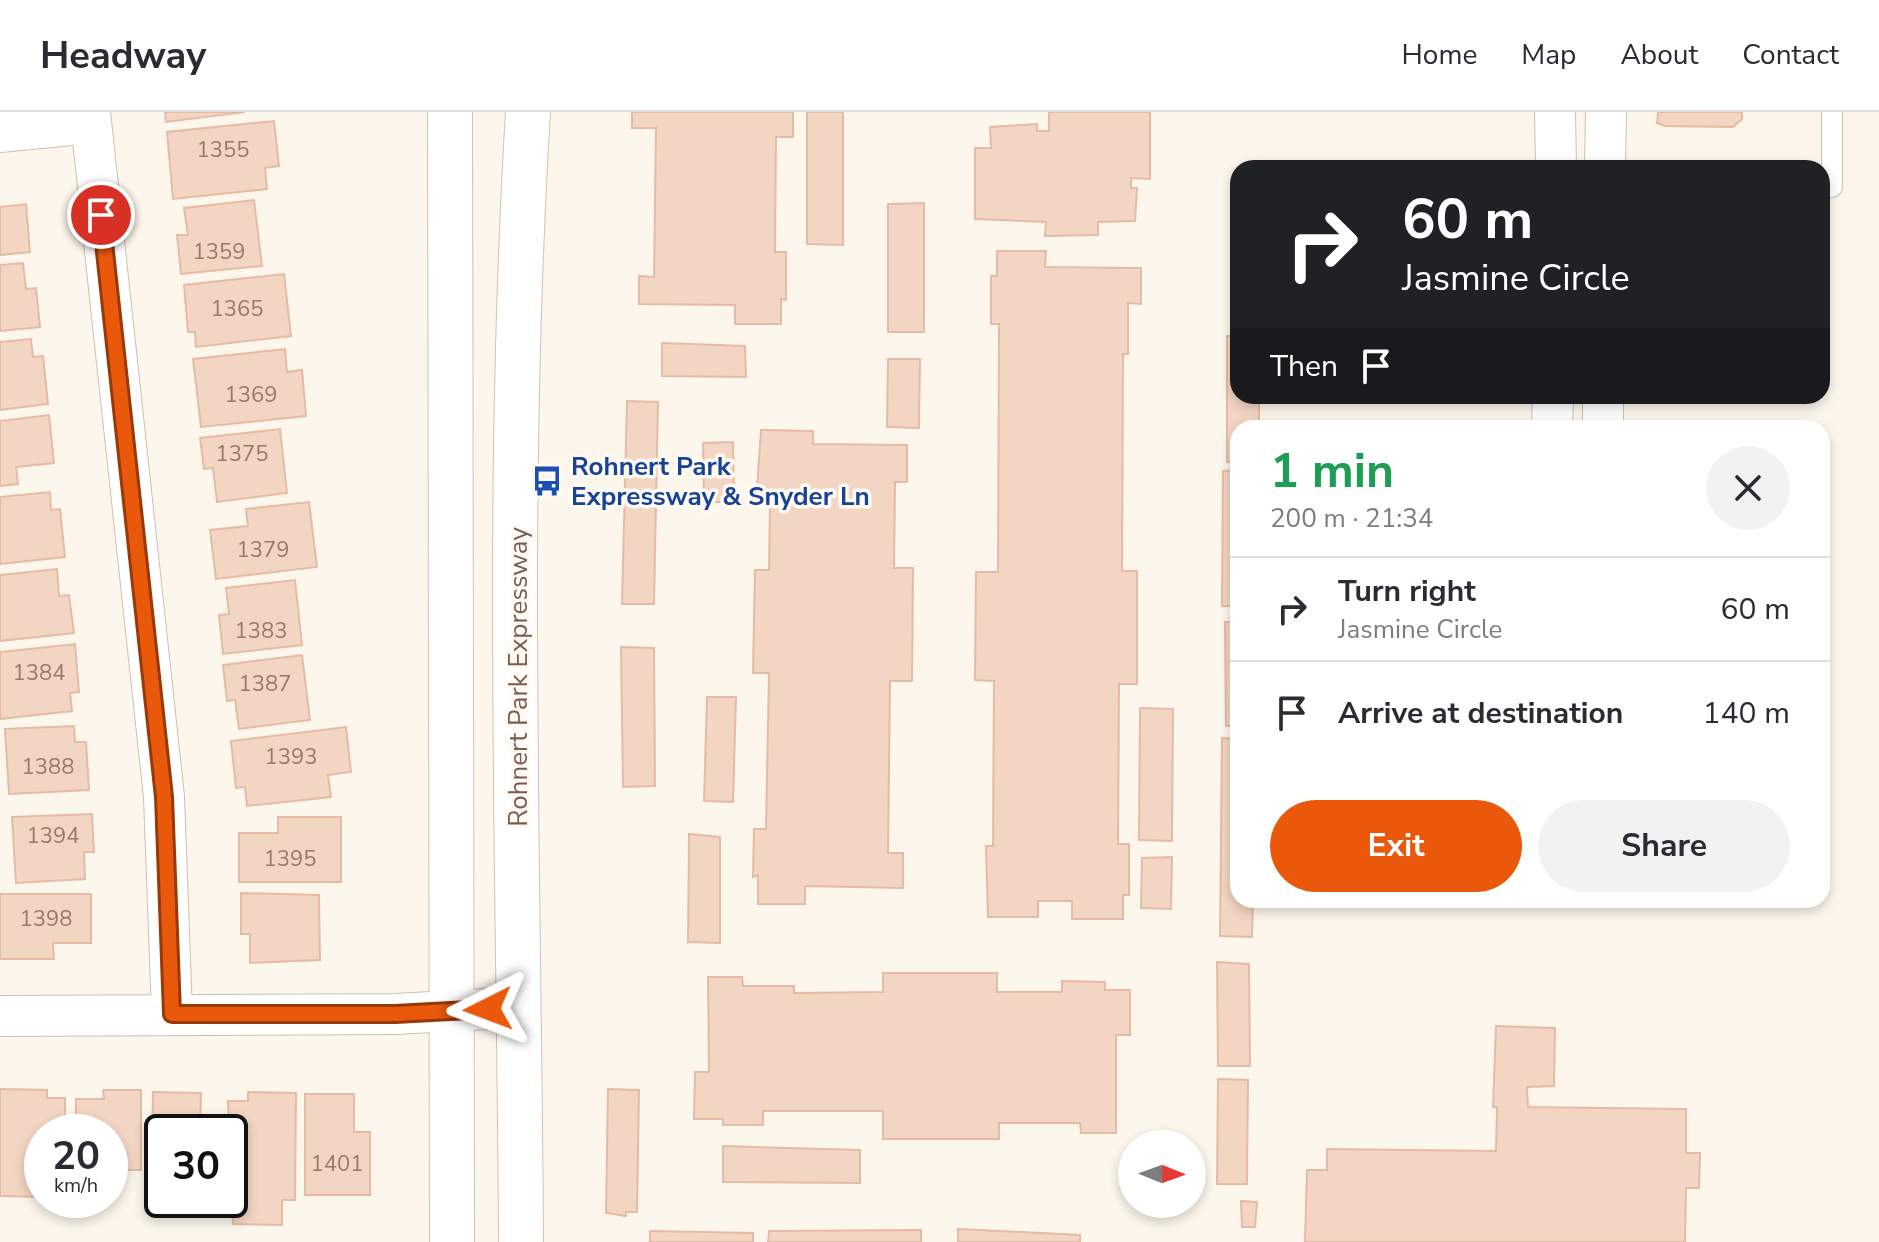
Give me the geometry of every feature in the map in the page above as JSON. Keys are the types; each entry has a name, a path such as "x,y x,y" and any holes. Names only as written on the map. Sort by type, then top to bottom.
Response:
{"main road":[{"path":"450,112 470,1010 452,1242"},
{"name":"Rohnert Park Expressway","path":"521,1242 517,542 522,210 528,112"}],"street":[{"path":"1555,112 1556,160"},
{"path":"1605,160 1606,112"},
{"path":"0,132 90,118 164,797 172,1014"},
{"path":"0,1016 470,1010"}],"lane":[{"path":"1830,187 1832,112"}],"building":[{"path":"165,112 245,112 166,122"},
{"path":"632,112 793,112 793,137 776,137 775,252 786,252 786,300 781,299 781,324 735,324 735,305 639,304 639,276 654,277 656,128 632,128"},
{"path":"807,112 843,112 843,245 807,244"},
{"path":"1049,112 1150,112 1150,179 1131,178 1131,188 1137,188 1135,221 1098,222 1098,235 1045,236 1046,222 975,219 975,148 991,148 990,127 1037,124 1037,131 1049,131"},
{"path":"1658,112 1742,112 1742,119 1733,127 1665,126 1657,123"},
{"path":"274,121 279,166 265,168 267,189 173,199 167,132"},
{"path":"254,200 262,266 181,274 177,235 188,235 184,208"},
{"path":"924,203 924,332 888,332 888,204"},
{"path":"26,204 30,252 0,255 0,207"},
{"path":"997,251 1046,251 1045,267 1141,268 1141,304 1128,303 1128,354 1123,354 1122,571 1137,571 1137,684 1119,684 1118,844 1129,844 1129,895 1123,895 1123,919 1072,919 1072,901 1038,901 1038,917 988,917 986,846 993,846 994,681 975,680 976,572 998,572 999,324 991,324 991,276 997,276"},
{"path":"23,263 26,289 36,288 40,327 0,331 0,265"},
{"path":"284,274 291,336 196,347 195,332 188,332 184,285"},
{"path":"1227,336 1230,336 1230,404 1259,404 1259,420 1230,420 1230,462 1227,462"},
{"path":"31,339 33,357 43,356 48,404 0,410 0,342"},
{"path":"662,343 745,346 746,377 662,376"},
{"path":"285,349 287,372 302,370 306,416 201,427 193,359"},
{"path":"888,359 920,359 919,428 887,427"},
{"path":"627,401 658,402 654,604 622,604"},
{"path":"49,415 54,463 16,467 18,484 0,486 0,421"},
{"path":"280,429 287,493 217,502 213,468 204,469 200,438"},
{"path":"761,430 813,431 813,444 907,445 907,482 895,482 894,568 913,568 912,681 890,681 888,853 903,853 903,888 805,886 805,904 758,904 758,875 753,877 754,829 766,829 769,673 753,673 755,570 769,570 770,503 756,503"},
{"path":"733,442 734,502 704,502 703,443"},
{"path":"1223,471 1230,471 1230,606 1222,606"},
{"path":"50,492 51,510 60,509 65,557 0,564 0,497"},
{"path":"309,502 317,567 216,579 210,530 248,526 246,509"},
{"path":"57,569 59,596 69,595 74,633 0,641 0,575"},
{"path":"295,580 302,645 223,654 219,615 229,614 226,588"},
{"path":"1225,622 1230,622 1230,726 1226,726"},
{"path":"75,644 79,692 70,693 72,711 0,719 0,652"},
{"path":"621,647 654,648 655,786 623,787"},
{"path":"302,655 310,720 239,729 235,700 227,701 223,665"},
{"path":"707,697 736,697 733,802 704,801"},
{"path":"1140,708 1173,709 1172,841 1139,840"},
{"path":"74,726 75,742 86,742 89,790 9,794 5,729"},
{"path":"346,727 351,772 328,775 331,797 247,806 245,787 236,788 231,741"},
{"path":"1222,738 1230,738 1230,908 1253,908 1252,937 1220,936"},
{"path":"92,814 94,852 84,852 85,879 16,883 12,817"},
{"path":"278,817 341,817 341,882 239,882 239,833 278,833"},
{"path":"689,834 720,837 720,943 688,942"},
{"path":"1172,857 1171,909 1141,908 1142,858"},
{"path":"241,893 319,895 320,960 250,963 250,934 241,934"},
{"path":"0,894 91,894 91,943 53,943 54,959 0,959"},
{"path":"1217,962 1249,964 1250,1066 1218,1066"},
{"path":"883,973 997,973 997,992 1062,992 1062,981 1105,982 1105,990 1130,990 1130,1035 1116,1035 1116,1133 1081,1133 1080,1123 999,1123 999,1139 883,1139 883,1111 763,1111 763,1125 723,1125 723,1119 694,1119 695,1072 709,1072 708,977 742,977 743,986 794,986 794,993 883,992"},
{"path":"1496,1026 1555,1028 1554,1086 1527,1087 1528,1107 1686,1109 1686,1153 1700,1153 1699,1188 1686,1188 1685,1242 1305,1242 1307,1170 1327,1170 1327,1149 1496,1151 1497,1107 1493,1107"},
{"path":"1218,1079 1248,1080 1247,1184 1217,1184"},
{"path":"0,1089 47,1090 47,1098 65,1098 65,1114 24,1114 24,1197 0,1196"},
{"path":"608,1089 639,1090 637,1212 626,1212 626,1216 606,1213"},
{"path":"103,1090 141,1090 141,1170 128,1170 128,1114 76,1114 76,1099 104,1099"},
{"path":"153,1092 201,1093 200,1114 153,1114"},
{"path":"248,1092 296,1093 295,1200 282,1200 282,1225 233,1224 233,1218 248,1218 248,1114 229,1114 228,1101 248,1101"},
{"path":"305,1094 354,1094 354,1132 370,1132 370,1195 305,1195"},
{"path":"723,1146 860,1150 860,1183 723,1182"},
{"path":"1241,1201 1257,1202 1255,1227 1242,1227"},
{"path":"958,1229 1080,1235 1080,1242 958,1242"},
{"path":"921,1230 921,1242 768,1242 769,1231"},
{"path":"650,1231 753,1233 753,1242 650,1242"}],"place":[{"name":"Rohnert Park Expressway & Snyder Ln","path":"547,481"}],"route":[{"path":"101,215 164,797 172,1014 395,1014 488,1009"}]}
